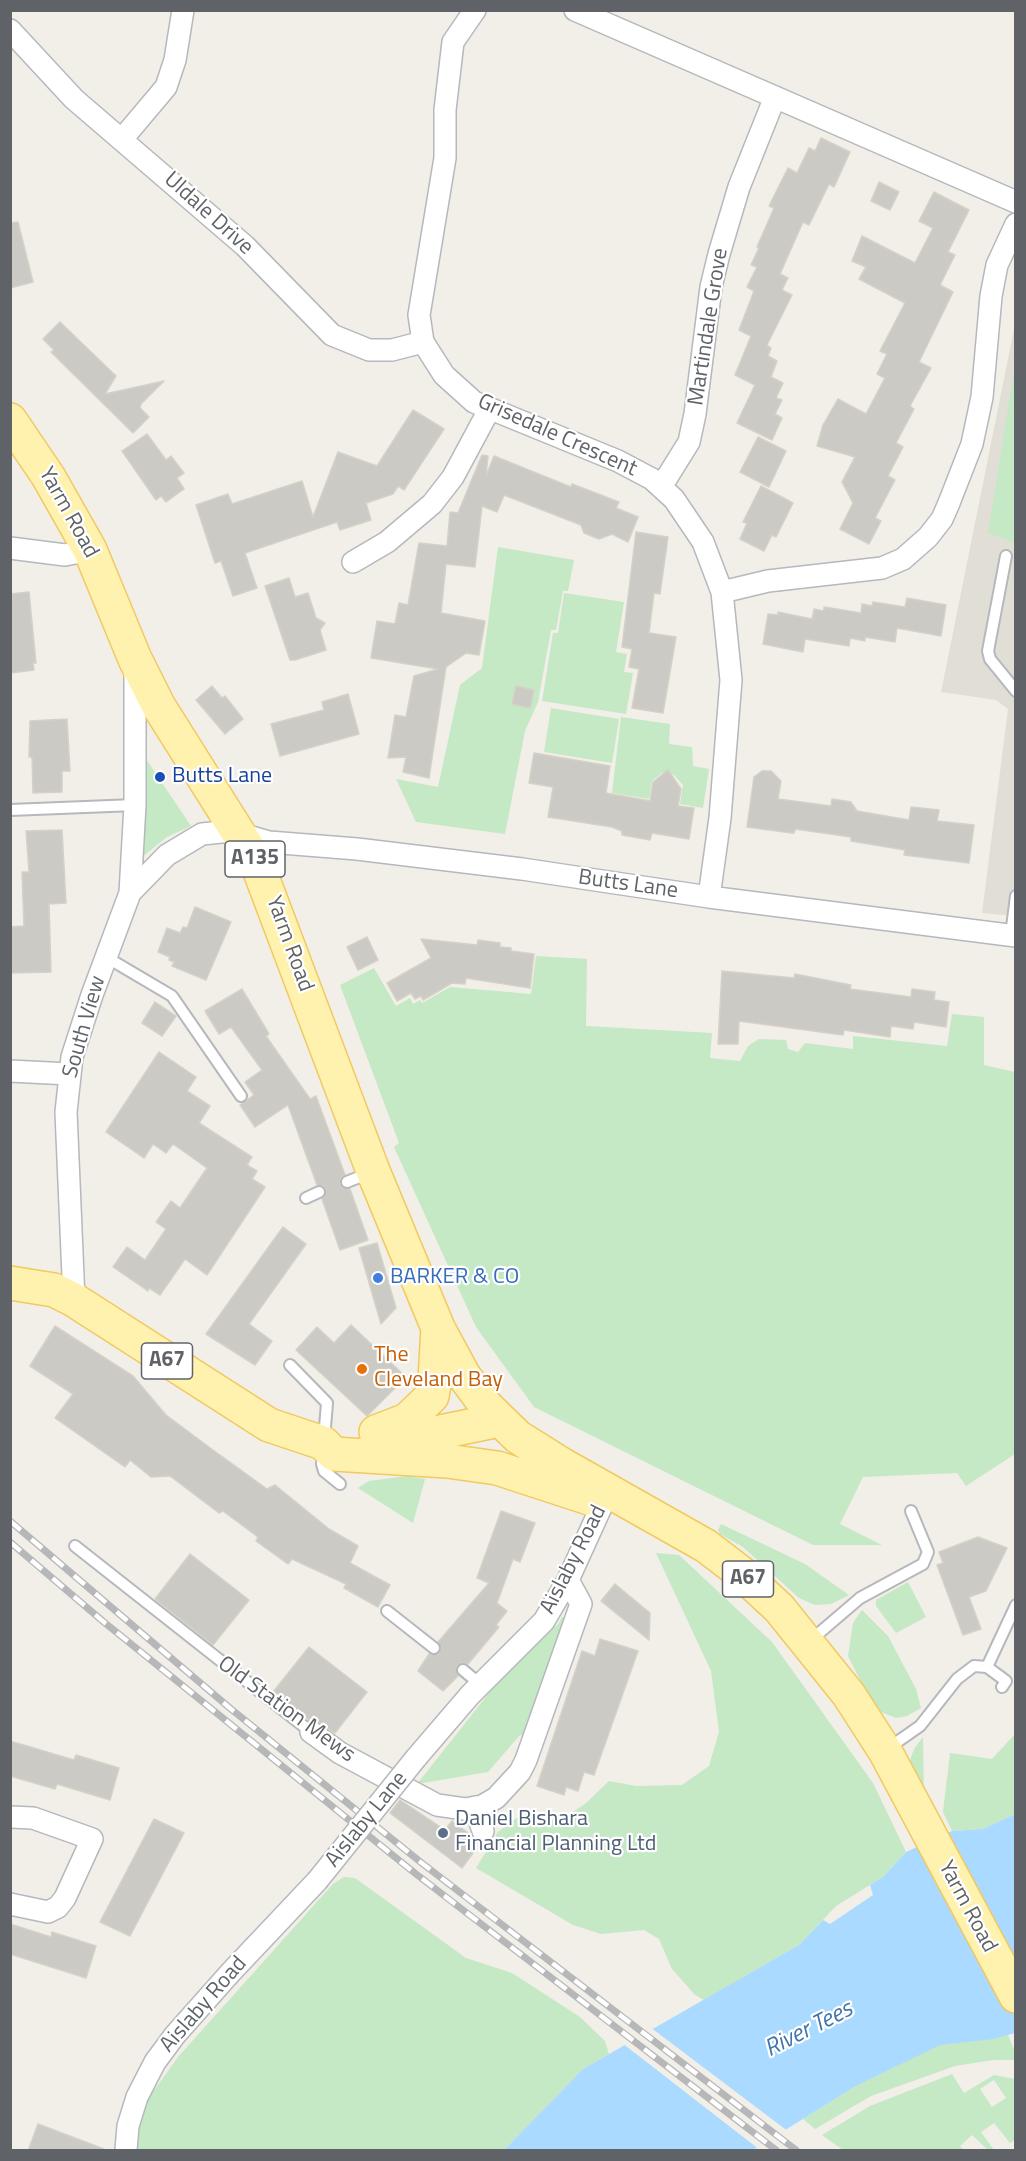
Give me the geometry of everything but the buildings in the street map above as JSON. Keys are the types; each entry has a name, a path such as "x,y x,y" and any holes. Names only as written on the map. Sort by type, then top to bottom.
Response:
{"main road":[{"name":"Yarm Road","path":"10,420 48,476 90,550 135,659 158,705 241,833 268,888 360,1177 469,1384 500,1420"},
{"name":"A67","path":"10,1283 54,1290 74,1300 269,1425 324,1443 334,1454 447,1461 497,1468 591,1499 608,1492"},
{"path":"360,1436 407,1420 432,1396 438,1328"},
{"name":"A67","path":"500,1420 538,1450 706,1546 740,1572 779,1608 808,1642 849,1695 885,1751"},
{"path":"324,1443 338,1437 411,1438 500,1420"},
{"name":"Yarm Road","path":"885,1751 1016,1996"}],"street":[{"path":"123,138 160,94 170,78 180,41 183,10"},
{"name":"Grisedale Crescent","path":"475,10 453,42 445,110 445,158 419,315 423,342 444,375 474,402 618,461 661,487 695,527 703,542 722,592 731,681 721,808 709,897"},
{"path":"575,10 1016,202"},
{"name":"Uldale Drive","path":"10,30 74,99 123,138 245,246 332,335 369,350 392,350 423,342"},
{"name":"Martindale Grove","path":"661,487 689,442 695,414 711,287 719,254 739,188 775,97"},
{"path":"722,592 768,581 882,568 903,559 928,537 942,519 950,503 972,444 985,368 990,296 997,265 1016,224"},
{"path":"353,562 387,542 432,504 462,462 489,410"},
{"path":"10,548 65,555 90,550"},
{"path":"130,893 135,806 135,659"},
{"name":"South View","path":"74,1300 66,1106 69,1074 82,1024 130,893 167,855 191,839 214,831 241,833"},
{"name":"Butts Lane","path":"241,833 269,842 357,849 522,869 709,897 1013,935"},
{"path":"10,1071 69,1074"},
{"name":"Aislaby Road","path":"416,1758 440,1728 544,1621 568,1580 608,1492"},
{"path":"483,1831 475,1807 496,1798 520,1772 581,1604 568,1580"},
{"name":"Old Station Mews","path":"311,1732 340,1753 423,1800 452,1808 475,1807"},
{"name":"Aislaby Lane","path":"317,1881 416,1758"},
{"path":"10,1817 33,1818 92,1839 65,1898 58,1907 48,1912 10,1904"},
{"name":"Aislaby Road","path":"126,2151 128,2126 137,2097 155,2062 175,2035 231,1972 317,1881"}],"lane":[{"path":"1006,556 988,651 990,659 1016,691"},
{"path":"10,810 135,806"},
{"path":"1013,935 1016,896"},
{"path":"106,957 172,996 241,1096"},
{"path":"306,1198 319,1192"},
{"path":"290,1365 327,1403 322,1464 324,1471 340,1484"},
{"path":"808,1642 860,1598 923,1564 928,1552 912,1511"},
{"name":"Old Station Mews","path":"75,1546 311,1732"},
{"path":"987,1667 1016,1605"},
{"path":"387,1611 434,1648"},
{"path":"885,1751 920,1726 957,1679 974,1666 987,1667 1006,1681 1002,1687"},
{"path":"463,1670 481,1685"}],"shaded area":[{"path":"1015,324 1015,916 982,913 1008,709 996,700 941,692"}],"green space":[{"path":"1015,365 1016,543 988,533"},
{"path":"498,547 574,560 568,591 563,591 556,630 551,630 538,702 525,731 505,834 416,822 396,779 438,787 460,685 482,668"},
{"path":"564,593 624,602 616,652 627,654 624,672 633,673 626,714 542,701 553,633 558,633"},
{"path":"551,708 619,719 612,763 544,752"},
{"path":"621,717 670,724 669,744 692,747 693,766 709,769 703,808 680,804 683,785 674,775 662,773 652,781 649,799 612,793"},
{"path":"144,756 191,826 167,837 142,857"},
{"path":"536,956 587,959 586,1026 712,1033 710,1058 740,1061 748,1046 759,1039 786,1040 788,1049 798,1052 805,1043 853,1049 853,1036 947,1046 952,1014 984,1017 984,1065 1015,1072 1015,1454 966,1486 957,1473 863,1477 840,1524 882,1545 813,1545 534,1407 476,1327 394,1147 399,1143 340,985 374,968 396,1006 410,998 413,1004 420,1000 422,1003 450,987 531,994"},
{"path":"407,1476 425,1479 413,1523 358,1488 369,1481"},
{"path":"721,1524 805,1564 849,1595 831,1604 815,1605 799,1598 743,1547 720,1534 718,1530"},
{"path":"656,1553 679,1555 772,1642 873,1783 906,1852 883,1877 836,1906 799,1945 704,2000 695,1995 672,1969 659,1939 644,1930 601,1934 573,1925 476,1868 498,1832 522,1814 559,1821 585,1804 609,1781 636,1786 682,1785 709,1766 719,1732 711,1671"},
{"path":"908,1582 926,1617 896,1633 876,1606 876,1600"},
{"path":"862,1610 888,1636 916,1689 921,1708 907,1716 896,1718 881,1712 869,1698 848,1656 853,1623"},
{"path":"562,1617 566,1618 525,1737 520,1735 488,1772 417,1784 493,1688 558,1624"},
{"path":"1015,1734 1015,1814 983,1829 952,1831 943,1812 950,1753 992,1759"},
{"path":"923,1737 924,1801 909,1763 914,1749"},
{"path":"344,1877 355,1878 466,1958 512,1973 580,2017 605,2041 609,2054 583,2069 504,2150 133,2150 142,2107 178,2057 333,1884"},
{"path":"1008,2035 1015,2052 1015,2060 993,2060 955,2066 871,2096 815,2129 803,2119 856,2086 940,2044"},
{"path":"952,2074 964,2093 994,2075 1015,2079 1015,2140 1010,2143 994,2123 981,2132 994,2150 988,2150 972,2135 960,2146 964,2150 843,2150 822,2135 870,2106","holes":["994,2080 1006,2098 992,2107 980,2089"]}],"water":[{"name":"River Tees","path":"1015,1814 1015,2033 993,2039 940,2045 856,2086 753,2150 504,2150 583,2069 799,1945 823,1920 830,1924 873,1895 870,1885 883,1877 906,1852 952,1831 983,1829"}],"pier":[{"path":"650,2027 789,2132 760,2150 622,2043"}],"railway":[{"path":"10,1521 231,1709 423,1864 796,2150"},
{"path":"10,1542 105,1623 416,1874 776,2150"}],"place":[{"name":"Butts Lane","path":"160,777"},
{"name":"BARKER & CO","path":"378,1278"},
{"name":"The Cleveland Bay","path":"362,1369"},
{"name":"Daniel Bishara Financial Planning Ltd","path":"443,1833"}]}
